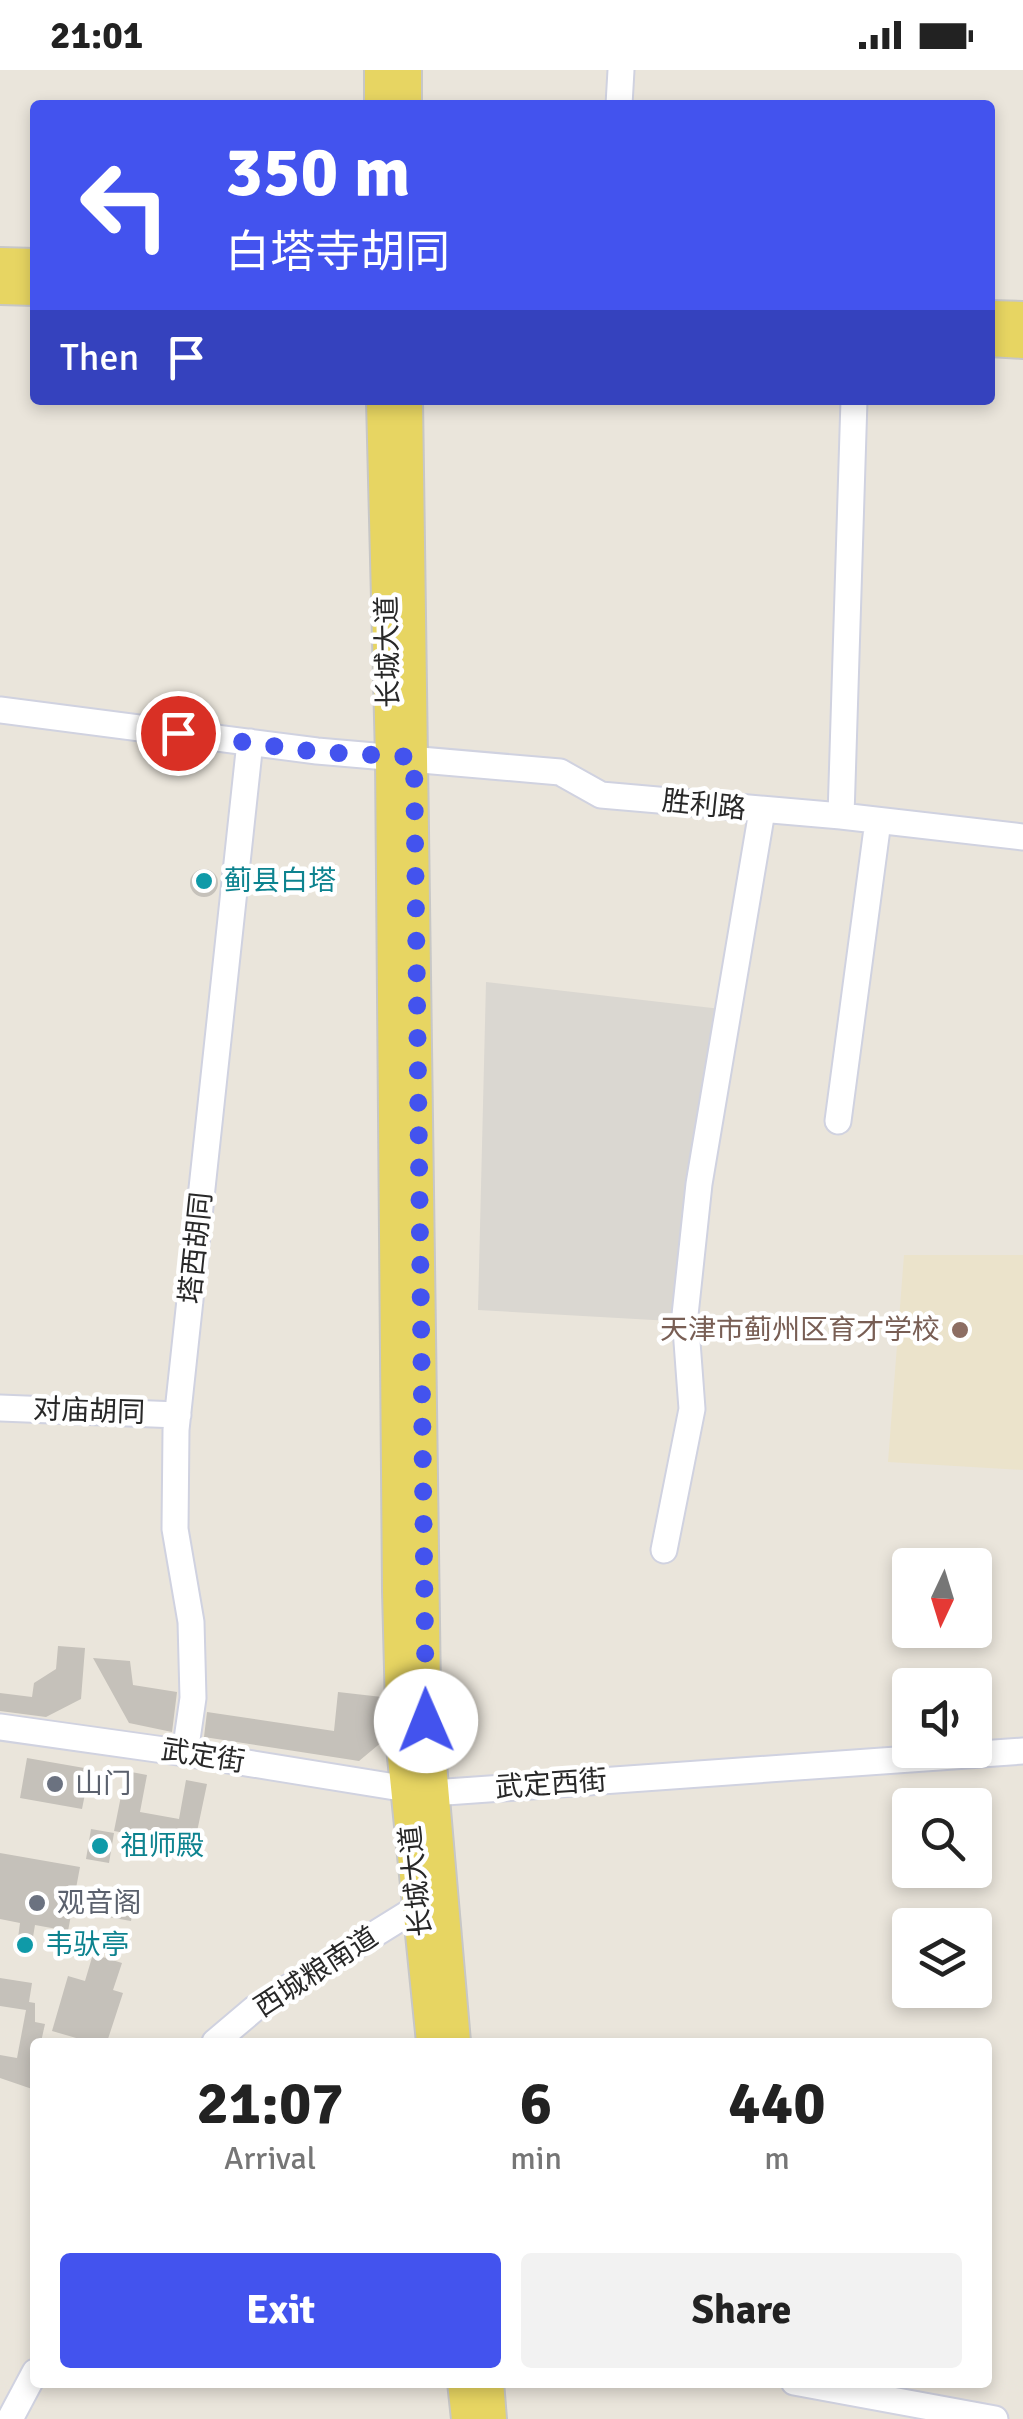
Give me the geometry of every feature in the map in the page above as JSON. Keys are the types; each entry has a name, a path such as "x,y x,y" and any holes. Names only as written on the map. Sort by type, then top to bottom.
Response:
{"main road":[{"path":"380,70 380,100"},
{"path":"406,70 406,100"},
{"path":"0,263 30,264"},
{"path":"0,289 30,290"},
{"path":"995,316 1023,318"},
{"path":"995,341 1023,342"},
{"name":"长城大道","path":"382,405 402,757"},
{"name":"长城大道","path":"407,405 398,1591 454,2038"},
{"name":"长城大道","path":"423,1787 420,1906 432,2038"},
{"path":"463,2388 466,2419"},
{"path":"489,2388 492,2419"}],"street":[{"path":"619,100 621,70"},
{"path":"840,816 854,405"},
{"name":"胜利路","path":"0,710 250,742 560,772 601,795 1023,837"},
{"name":"塔西胡同","path":"185,1752 193,1698 191,1622 175,1529 178,1415 250,742"},
{"path":"664,1550 692,1408 684,1316 699,1184 762,811"},
{"path":"838,1121 878,822"},
{"name":"对庙胡同","path":"0,1408 178,1415"},
{"name":"武定街","path":"0,1727 423,1787"},
{"path":"992,1742 1023,1740"},
{"name":"武定西街","path":"423,1787 892,1748"},
{"name":"武定西街","path":"423,1787 1023,1751"},
{"name":"西城粮南道","path":"221,2038 254,2009 420,1906"},
{"path":"10,2419 30,2381"},
{"path":"827,2388 995,2419"}],"shaded area":[{"path":"486,982 721,1009 671,1321 478,1310"},
{"name":"天津市蓟州区育才学校","path":"904,1255 1023,1255 1023,1470 888,1462"}],"building":[{"name":"蓟县白塔","path":"204,869 214,873 218,883 214,893 204,897 194,893 190,883 194,873"},
{"path":"58,1646 85,1648 81,1699 46,1717 0,1711 0,1693 32,1697 34,1683 56,1669"},
{"path":"93,1658 130,1661 133,1685 177,1692 172,1732 129,1723"},
{"path":"338,1692 382,1697 383,1741 359,1761 204,1737 207,1712 334,1731"},
{"name":"山门","path":"27,1758 90,1769 82,1809 20,1798"},
{"path":"126,1771 147,1775 140,1812 179,1819 186,1780 207,1784 194,1846 114,1831"},
{"name":"祖师殿","path":"91,1829 114,1833 109,1863 86,1859"},
{"name":"观音阁","path":"0,1853 80,1867 68,1931 35,1925 31,1949 20,1951 20,1923 0,1919"},
{"path":"106,1894 135,1899 131,1921 102,1916"},
{"path":"93,1954 122,1963 113,1990 123,1993 108,2038 76,2038 52,2031 68,1976 85,1981"},
{"path":"0,1978 32,1983 29,2002 35,2003 35,2022 45,2024 42,2038 30,2038 30,2088 0,2078 0,2055 17,2058 26,2010 0,2006"}],"place":[{"name":"蓟县白塔","path":"204,881"},
{"name":"天津市蓟州区育才学校","path":"960,1330"},
{"name":"山门","path":"55,1784"},
{"name":"祖师殿","path":"100,1846"},
{"name":"观音阁","path":"37,1903"},
{"name":"韦驮亭","path":"25,1945"}],"route":[{"path":"178,733 317,752 414,757 426,1721"}]}
